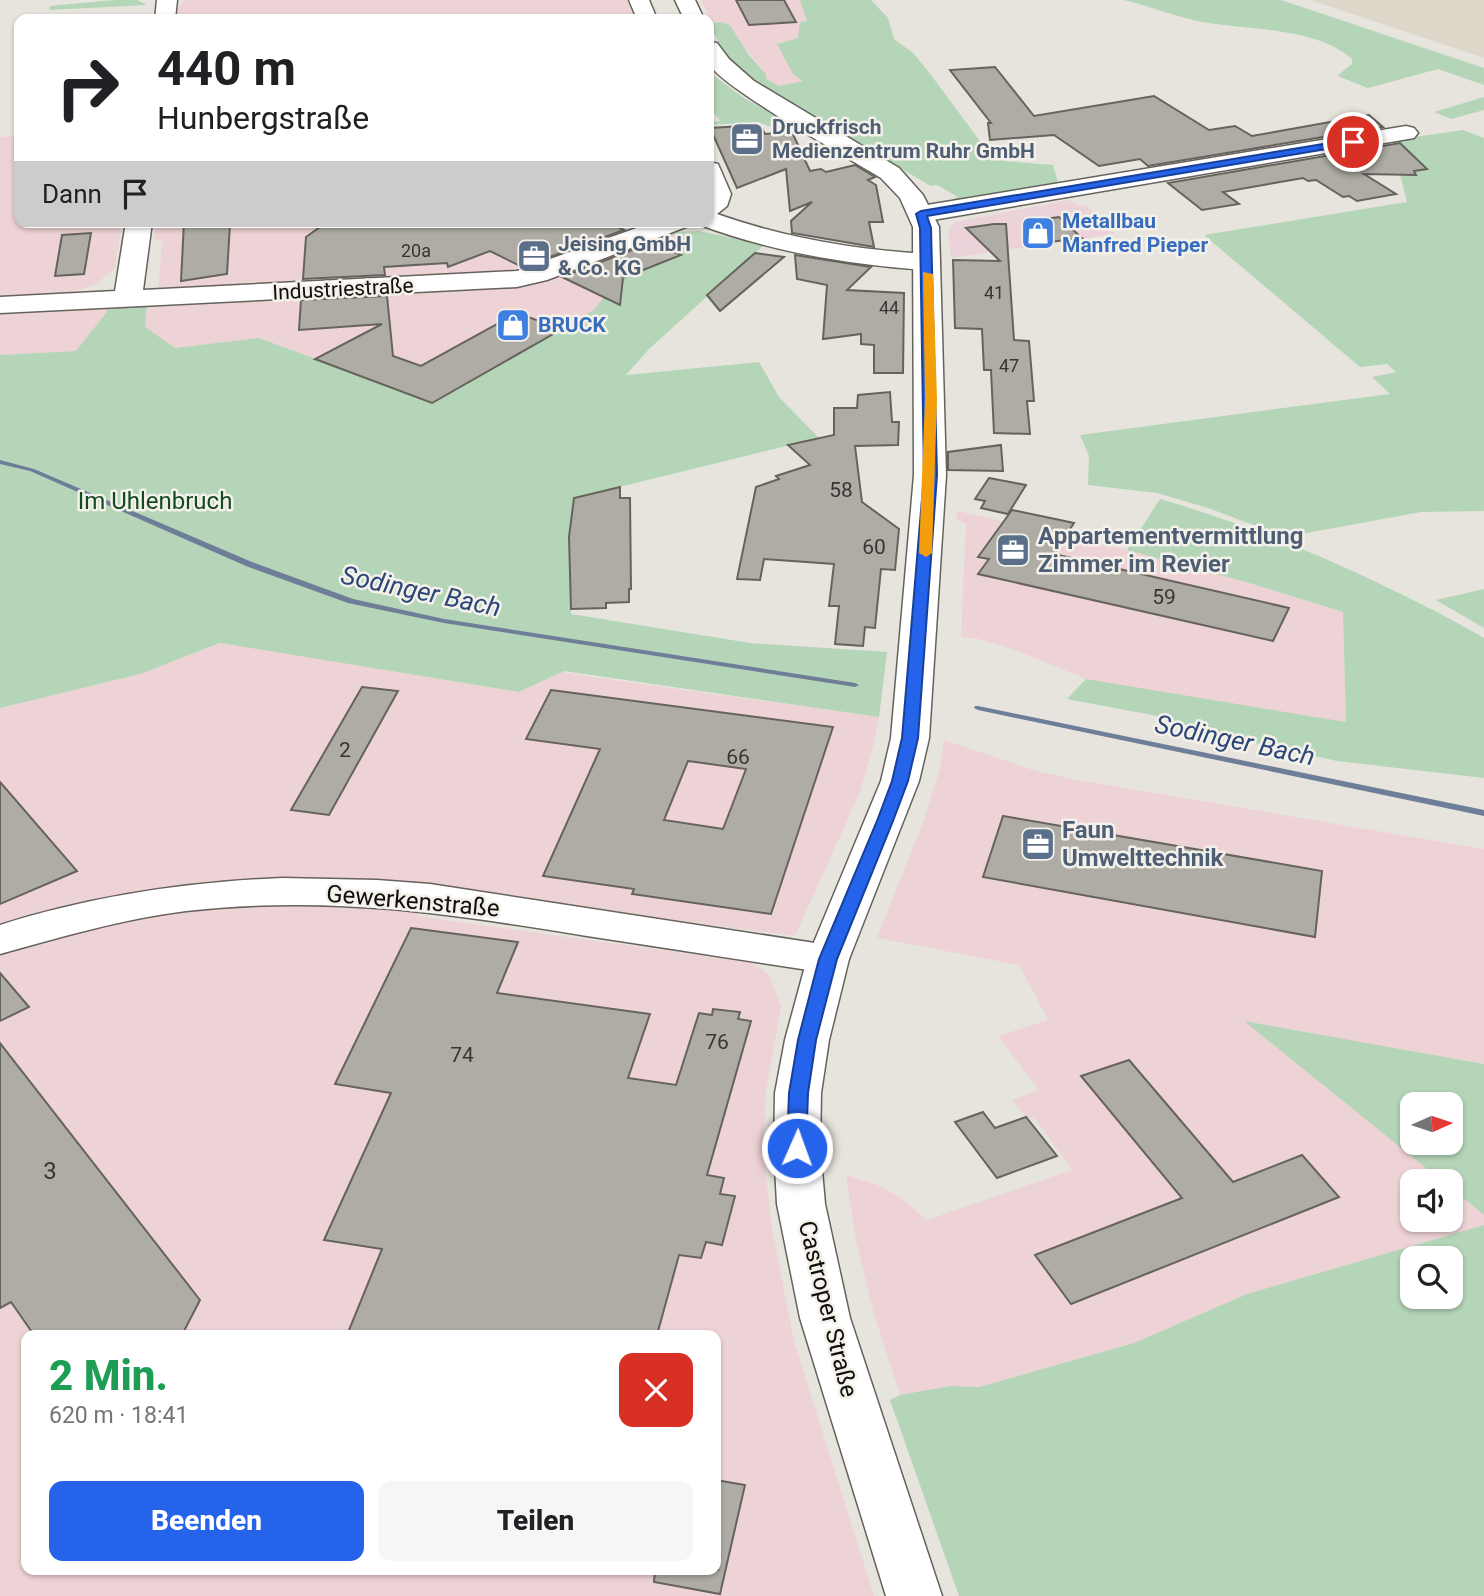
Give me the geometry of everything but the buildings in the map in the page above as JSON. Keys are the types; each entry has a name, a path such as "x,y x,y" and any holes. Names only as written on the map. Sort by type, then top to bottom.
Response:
{"street":[{"name":"Castroper Straße","path":"714,55 746,86 890,173 911,195 926,228 930,475 910,738 889,811 828,959 807,1040 798,1093 797,1148 802,1204 825,1318 914,1596"},
{"path":"921,214 1406,132"},
{"path":"714,182 719,194 714,206"},
{"path":"714,222 748,234 864,258 927,262"},
{"path":"128,297 138,228"},
{"name":"Industriestraße","path":"0,305 517,279 538,274 661,228"},
{"name":"Gewerkenstraße","path":"0,940 37,926 152,903 266,890 378,893 498,908 828,959"}],"shaded area":[{"path":"184,0 628,0 633,14 177,14"},
{"path":"701,0 800,0 807,21 801,25 798,38 777,44 804,81 779,86 766,79 766,74 734,34 714,22 714,14 708,14"},
{"path":"1310,0 1484,0 1484,58"},
{"path":"14,136 14,228 121,228 115,268 95,285 60,295 0,300 0,137"},
{"path":"1070,200 1078,206 1085,205 1112,225 1106,226 1115,234 951,258 948,231 955,222"},
{"path":"155,228 630,228 525,268 503,272 158,291 162,242 154,239"},
{"path":"676,234 682,237 667,249 681,255 623,279 622,290 604,297 594,310 432,403 260,338 175,348 144,327 147,306 523,287 552,279 649,241 655,243"},
{"path":"109,304 106,313 76,351 0,355 0,310"},
{"path":"957,511 1127,550 1343,612 1346,722 1110,685 1086,679 1012,649 979,639 961,637 966,524 956,519"},
{"path":"220,643 519,692 565,671 879,717 860,792 795,936 429,888 417,916 748,962 764,970 771,979 781,1007 766,1091 763,1149 772,1229 794,1341 874,1596 0,1596 0,708 140,674"},
{"path":"944,740 1036,771 1078,780 1484,849 1484,1064 1246,1022 1400,1147 1400,1155 1410,1155 1427,1169 1400,1169 1400,1232 1460,1232 1412,1246 1400,1246 1400,1249 1247,1294 1134,1343 979,1387 950,1386 900,1395 874,1314 856,1241 846,1175 878,1185 898,1196 927,1220 1072,1170 1034,1117 1028,1119 1012,1100 1039,1090 998,1036 1048,1020 1019,965 877,938 924,820 940,768"},
{"path":"1463,1198 1484,1215 1484,1225 1463,1231"}],"green space":[{"path":"137,0 147,5 49,10 50,6"},
{"path":"800,0 871,0 888,18 894,39 913,53 928,71 988,152 1005,161 1053,165 1059,186 956,201 953,199 958,197 937,185 931,186 759,86 729,61 714,33 714,23 730,25 748,54 766,74 766,79 779,86 803,81 793,74 777,44 798,38 800,22 807,21"},
{"path":"1124,0 1281,0 1484,68 1484,85 1438,69 1368,88 1340,77 1338,75 1352,64 1352,59 1320,41 1301,35 1202,22"},
{"path":"714,76 744,98 812,138 795,130 782,132 759,122 714,125 714,122 720,121 714,113"},
{"path":"1484,97 1484,110 1451,119 1434,112"},
{"path":"1463,130 1484,138 1484,511 1421,512 1285,537 1208,508 1157,493 1088,485 1089,456 1080,435 1390,394 1372,377 1396,372 1387,364 1360,367 1204,235 1407,202 1400,174 1411,166 1425,167 1414,156 1402,157 1393,140"},
{"name":"Im Uhlenbruch","path":"698,231 765,244 649,349 626,375 759,362 779,397 819,438 574,498 569,537 571,614 750,643 887,652 879,717 564,671 519,692 220,643 140,674 0,708 0,355 76,351 106,313 109,304 147,306 145,327 175,348 259,338 432,402 594,310 604,297 622,290 622,279 625,277 680,255 665,248 669,248 682,236 676,234 655,243 650,241 675,232"},
{"path":"1160,499 1242,526 1326,559 1407,597 1484,638 1484,778 1337,761 1196,730 1168,718 1067,699 1086,679 1346,722 1343,612 1127,550"},
{"path":"1484,589 1484,628 1436,600"},
{"path":"1244,1021 1484,1064 1484,1215 1463,1198 1463,1169 1427,1169 1410,1155 1463,1155 1463,1092 1400,1092 1400,1147"},
{"path":"1484,1225 1484,1596 959,1596 890,1400 900,1395 950,1386 979,1387 1134,1343 1247,1294 1400,1249 1400,1309 1463,1309 1463,1246 1412,1246"}],"waterway":[{"name":"Sodinger Bach","path":"0,462 32,470 249,564 351,601 444,621 855,685"},
{"name":"Sodinger Bach","path":"978,708 1484,813"}],"slow traffic":[{"path":"926,553 931,399 927,274"}],"place":[{"name":"Druckfrisch Medienzentrum Ruhr GmbH","path":"747,139"},
{"name":"Metallbau Manfred Pieper","path":"1038,233"},
{"name":"Jeising GmbH & Co. KG","path":"534,256"},
{"name":"BRUCK","path":"513,325"},
{"name":"Appartementvermittlung Zimmer im Revier","path":"1013,550"},
{"name":"Faun Umwelttechnik","path":"1038,844"}],"route":[{"path":"797,1148 798,1093 807,1040 828,959 900,781 910,738 930,475 931,399 926,228 921,214 1353,142"}]}
